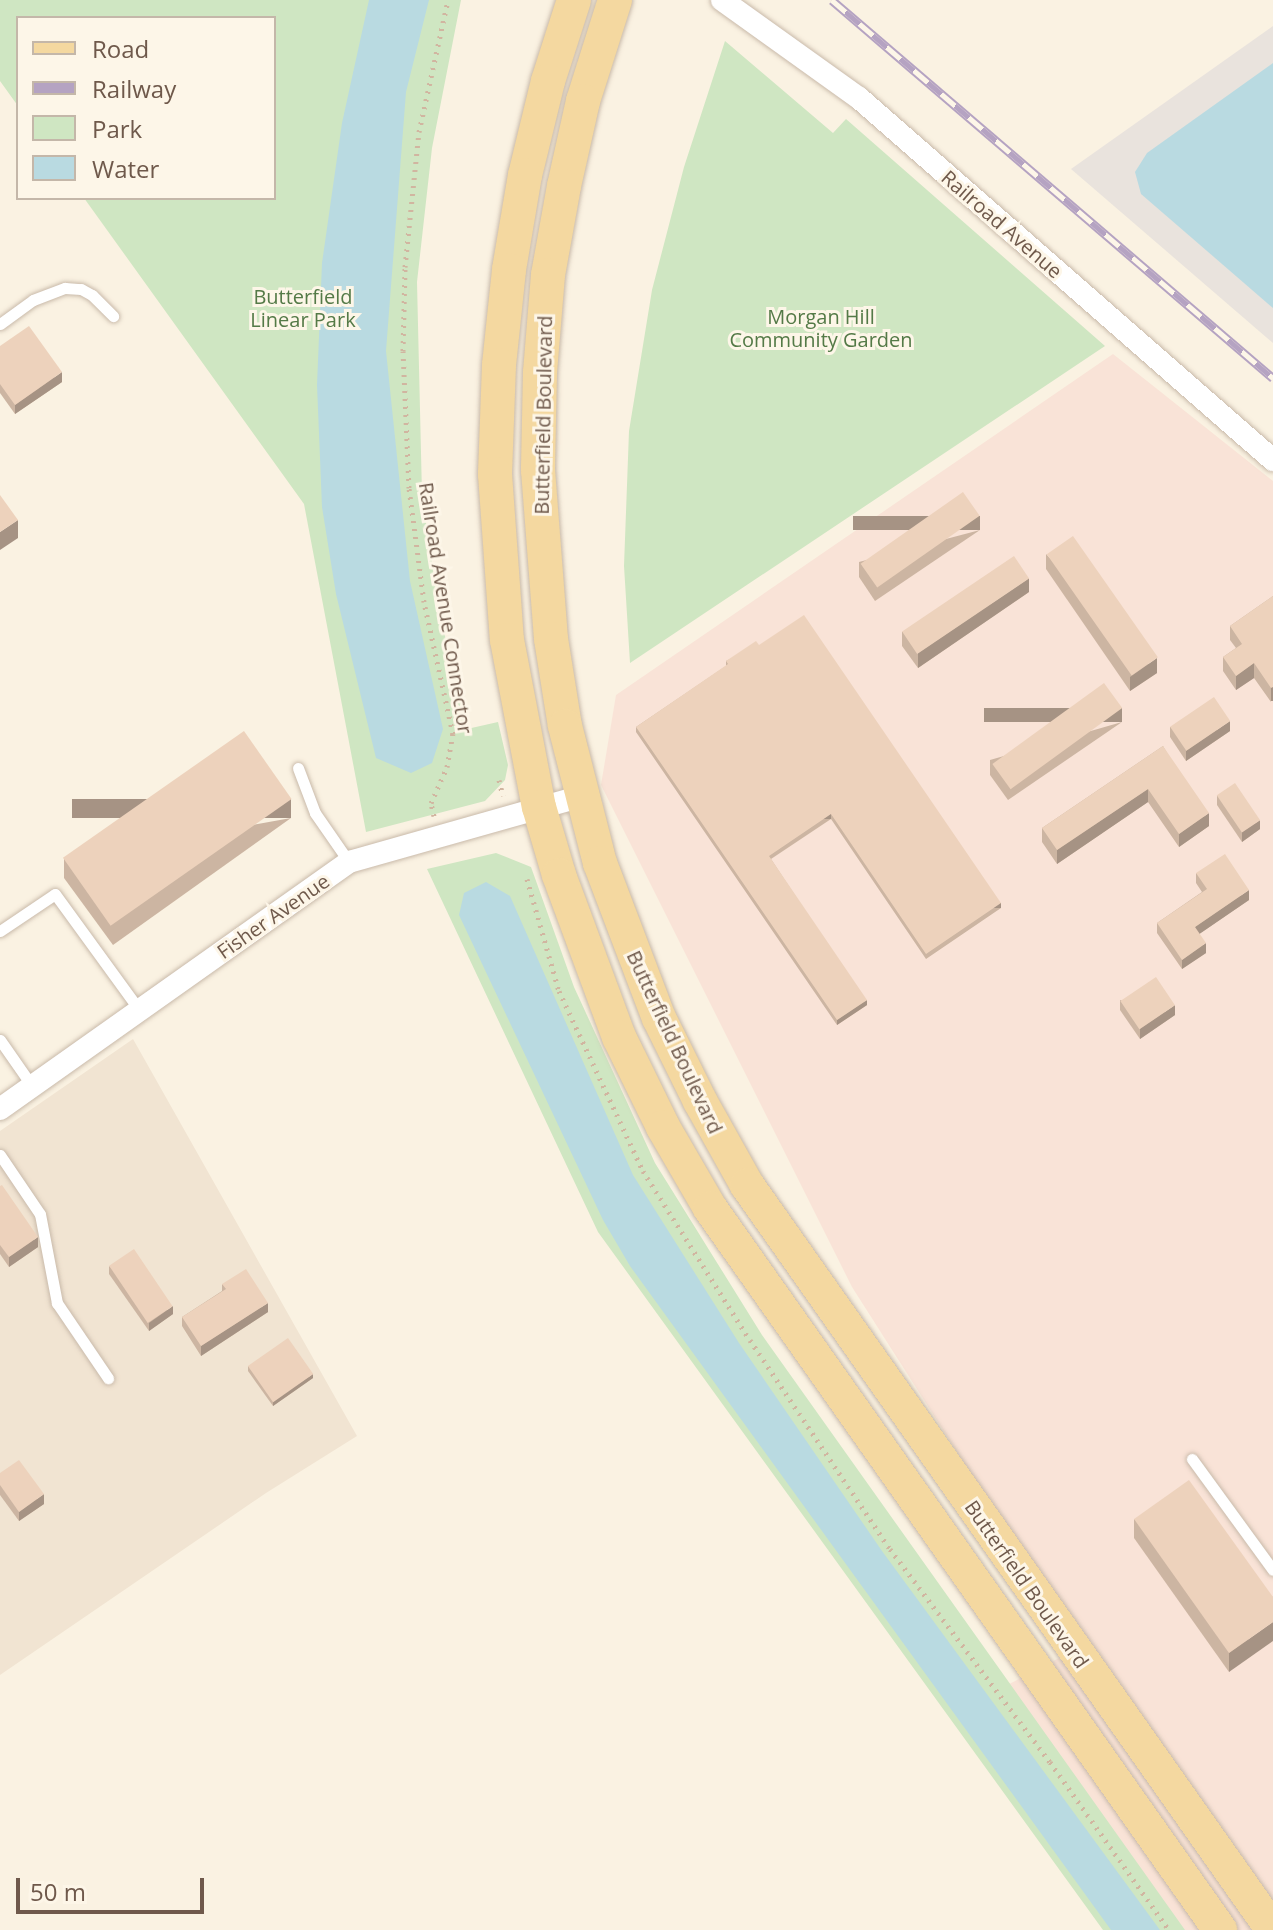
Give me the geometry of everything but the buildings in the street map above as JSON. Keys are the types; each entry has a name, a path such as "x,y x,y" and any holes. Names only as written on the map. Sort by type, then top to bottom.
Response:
{"main road":[{"name":"Butterfield Boulevard","path":"574,0 548,81 525,175 509,270 499,365 495,474 507,640 539,807 590,965 619,1037 663,1127 710,1208 1220,1930"},
{"name":"Butterfield Boulevard","path":"614,4 583,101 548,275 540,372 538,470 543,559 558,682 600,863 659,1018 700,1101 747,1185 1265,1914"}],"street":[{"name":"Railroad Avenue","path":"722,0 859,98 1273,460"},
{"name":"Fisher Avenue","path":"0,1109 349,862 582,796"}],"lane":[{"path":"0,324 33,300 65,288 81,289 92,295 113,316"},
{"path":"298,768 315,813 349,862"},
{"path":"0,931 55,894 140,1011"},
{"path":"0,1040 32,1086"},
{"path":"0,1155 40,1214 57,1303 108,1378"},
{"path":"1192,1459 1273,1570"}],"path":[{"name":"Railroad Avenue Connector","path":"438,837 431,803 447,767 453,734 424,602 411,502 403,351 405,267 419,132 448,0"}],"shaded area":[{"path":"1273,26 1273,343 1071,169"},
{"path":"1113,354 1273,481 1273,1930 1154,1930 988,1695 1061,1657 1078,1642 852,1287 601,785 616,695"},
{"path":"133,1039 357,1436 266,1493 0,1675 0,1131"}],"green space":[{"name":"Butterfield Linear Park","path":"0,0 461,0 432,148 417,282 422,495 439,611 467,729 498,722 508,765 505,780 485,801 366,832 304,504 85,200 276,200 276,16 16,16 16,103 0,81"},
{"name":"Morgan Hill Community Garden","path":"725,41 833,133 846,119 1105,346 630,663 624,566 629,431 652,290 684,167"},
{"path":"496,853 531,867 574,987 655,1163 762,1335 1185,1930 1103,1930 598,1232 427,869"}],"water":[{"path":"369,0 429,0 406,92 386,351 410,581 443,729 432,763 411,773 376,758 336,594 322,507 317,385 322,263 342,123"},
{"path":"1273,63 1273,308 1141,194 1135,172 1147,153"},
{"path":"486,882 510,896 633,1175 739,1343 882,1551 1160,1930 1111,1930 630,1266 603,1220 459,915 464,893"}],"railway":[{"path":"832,0 1273,378"}]}
